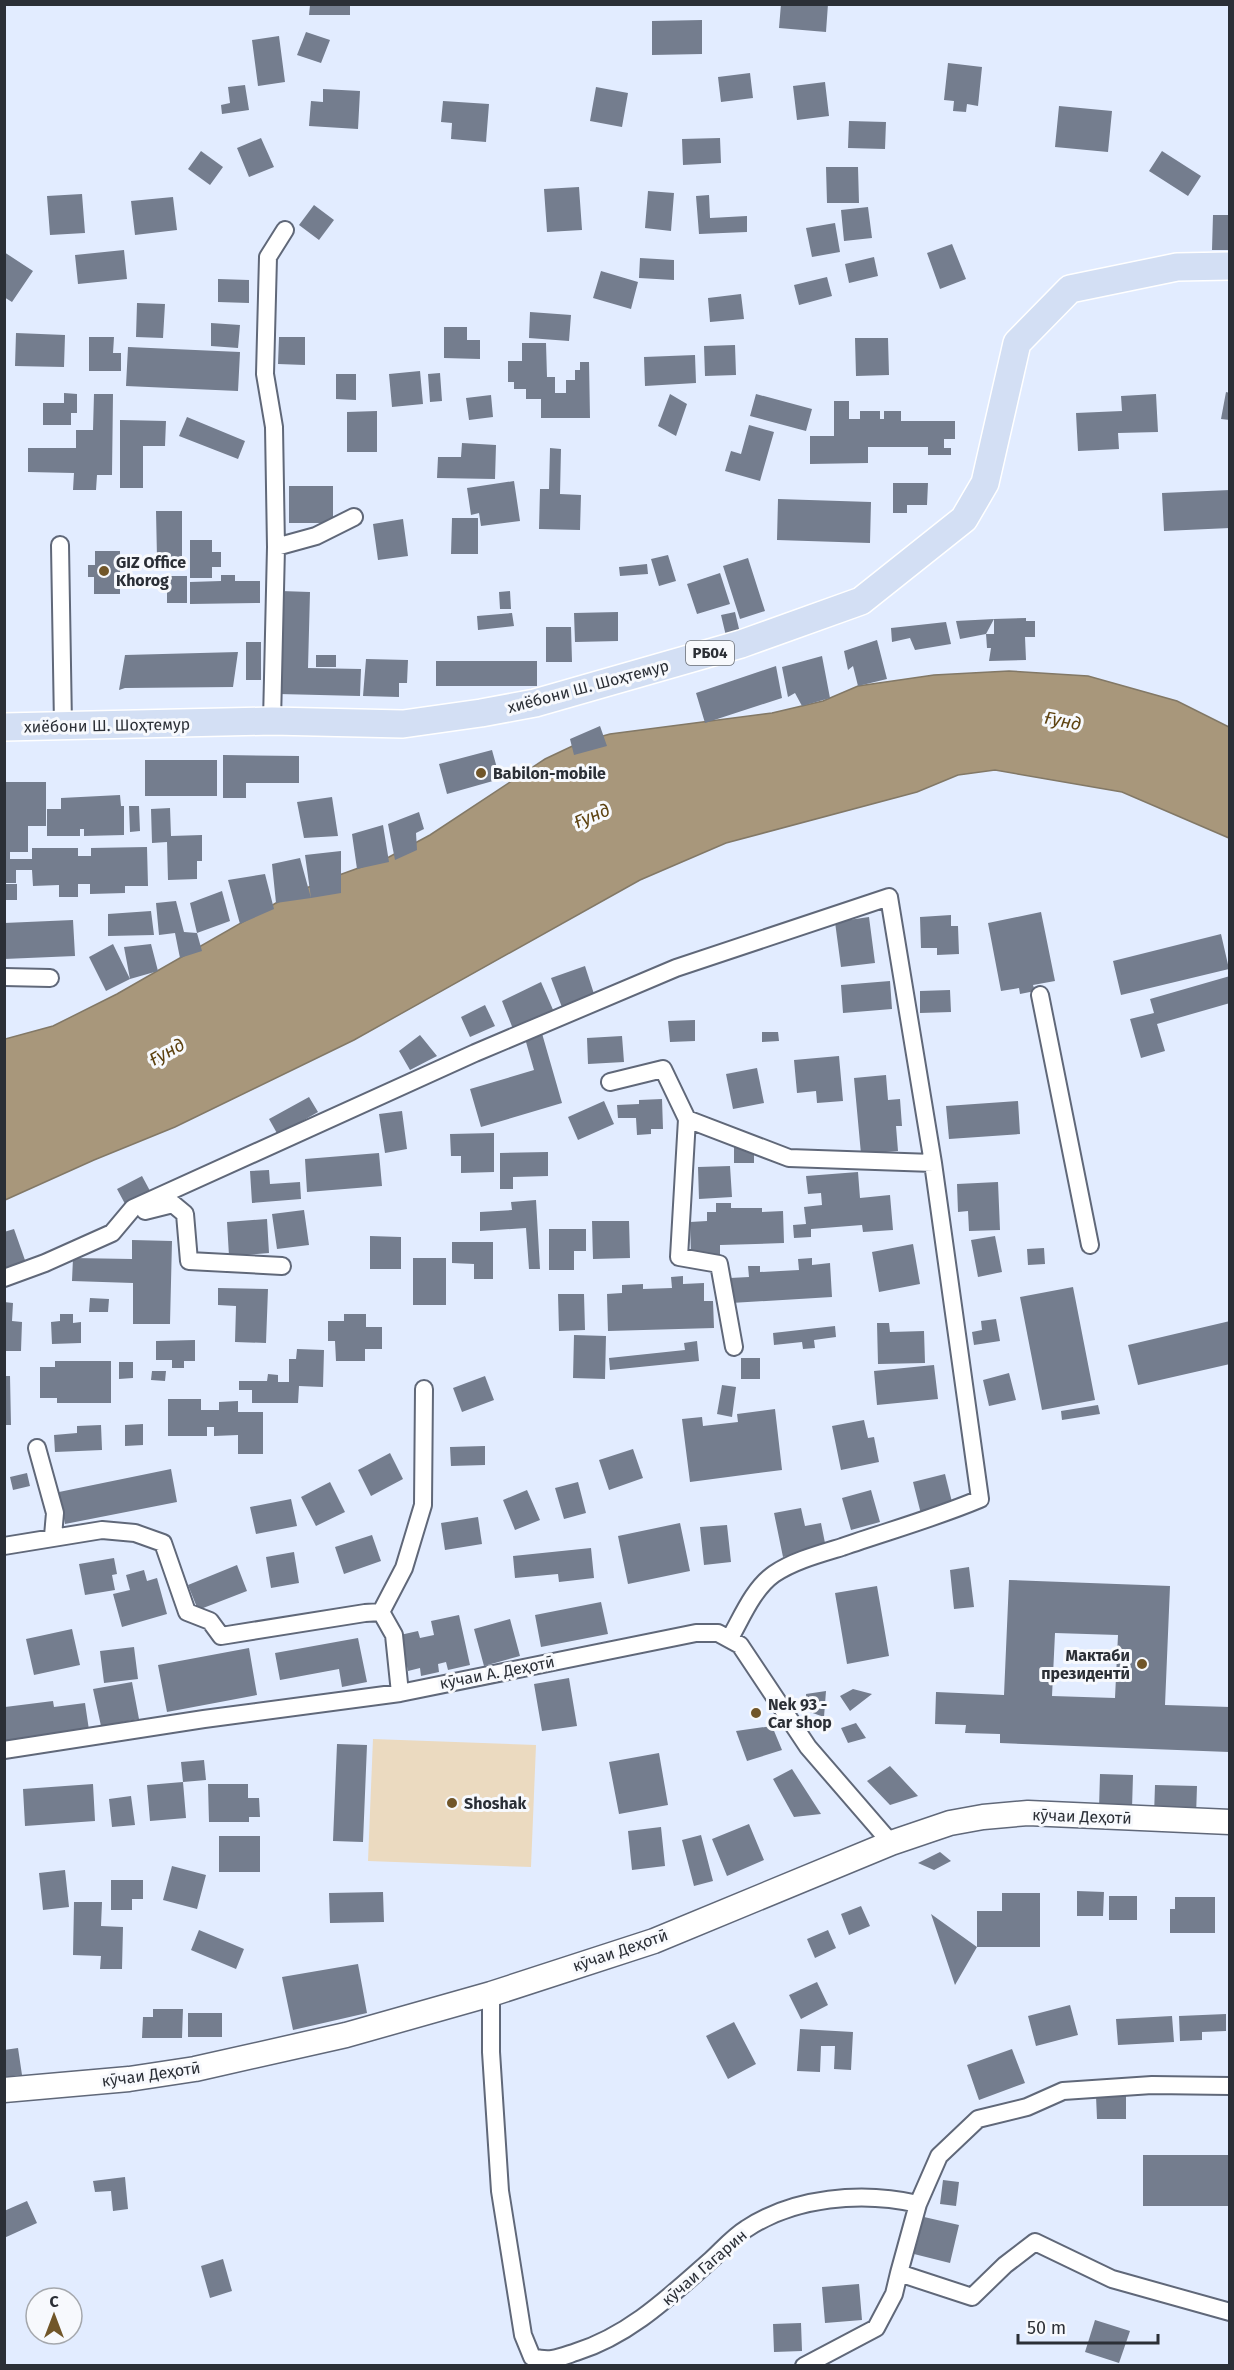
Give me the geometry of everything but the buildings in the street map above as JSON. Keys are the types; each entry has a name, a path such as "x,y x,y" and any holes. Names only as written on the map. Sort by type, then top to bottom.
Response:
{"main road":[{"name":"хиёбони Ш. Шоҳтемур","path":"4,727 272,722 403,724 536,703 741,644 861,601 964,519 985,483 1017,343 1070,288 1177,267 1230,266"},
{"name":"кӯчаи Деҳотӣ","path":"4,2090 129,2079 195,2069 346,2036 491,1994 654,1941 891,1843 950,1823 983,1817 1028,1814 1230,1822"}],"street":[{"path":"272,722 276,547 274,427 265,374 268,256 285,230"},
{"path":"276,547 316,536 354,517"},
{"path":"60,545 63,725"},
{"path":"4,1278 45,1263 112,1233 133,1208 475,1053 676,968 889,897 933,1163 980,1499 954,1510 823,1553 773,1575 759,1588 730,1638 740,1645 808,1747 891,1843"},
{"path":"4,977 50,978"},
{"path":"1040,995 1090,1245"},
{"path":"610,1082 663,1069 687,1119 679,1257 719,1264 734,1347"},
{"path":"687,1119 789,1158 933,1163"},
{"path":"133,1208 142,1211 173,1204 185,1214 189,1261 282,1266"},
{"path":"381,1612 404,1568 423,1505 424,1389"},
{"path":"37,1448 55,1513 53,1536"},
{"path":"4,1546 53,1536 102,1530 135,1533 163,1543 187,1612 210,1621 221,1636 381,1612"},
{"path":"381,1612 394,1635 400,1693"},
{"name":"кӯчаи А. Деҳотӣ","path":"4,1750 204,1719 400,1693 696,1633 718,1633 730,1638"},
{"name":"кӯчаи Гагарин","path":"491,1994 491,2052 500,2191 523,2335 532,2357 548,2361 592,2347 647,2316 746,2229 786,2209 833,2198 899,2199 918,2204"},
{"path":"804,2366 876,2328 894,2294 918,2204 939,2156 978,2119 1027,2107 1063,2091 1152,2085 1230,2086"},
{"path":"899,2273 972,2297 1005,2265 1035,2242 1112,2279 1230,2312"}],"shaded area":[{"name":"Shoshak","path":"373,1739 536,1745 531,1867 368,1861"}],"water":[{"name":"Ғунд","path":"1009,671 1088,676 1177,701 1229,727 1229,838 1122,792 995,770 958,775 917,792 726,843 640,880 354,1040 175,1127 5,1200 5,1039 53,1026 117,994 276,903 317,883 389,857 430,835 545,759 581,742 610,734 772,713 823,701 858,686 934,675"}],"place":[{"name":"GIZ Office Khorog","path":"104,571"},
{"name":"Babilon-mobile","path":"481,773"},
{"name":"Мактаби президентӣ","path":"1142,1664"},
{"name":"Nek 93 - Car shop","path":"756,1713"},
{"name":"Shoshak","path":"452,1803"}]}
